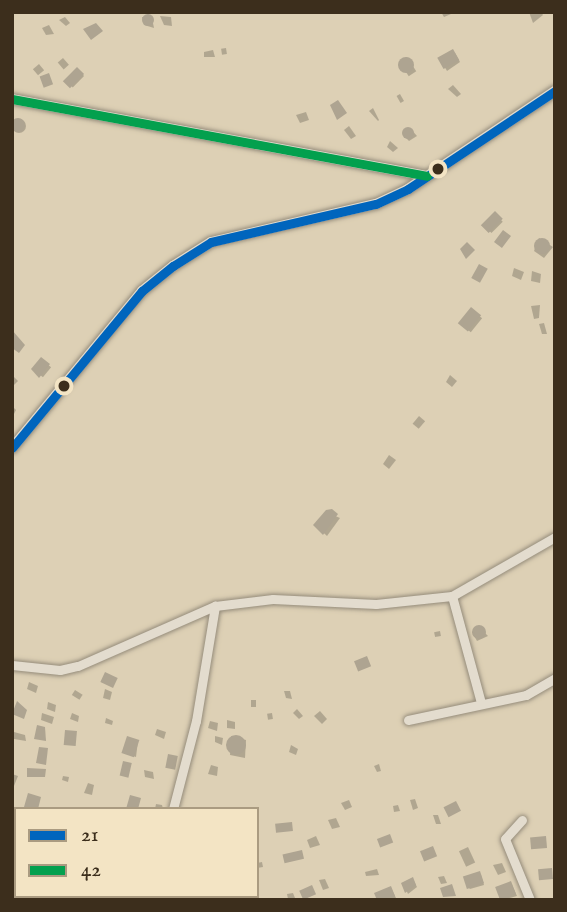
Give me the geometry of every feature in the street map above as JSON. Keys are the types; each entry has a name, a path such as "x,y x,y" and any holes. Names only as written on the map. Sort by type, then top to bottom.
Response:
{"street":[{"path":"12,448 142,290 173,266 211,242 376,204 427,176 555,91"},
{"path":"12,99 427,176"},
{"path":"12,665 60,670 78,666 215,606 273,599 376,604 452,596 555,537"},
{"path":"452,596 481,703"},
{"path":"174,807 196,721 215,606"},
{"path":"408,720 526,695 555,678"},
{"path":"522,820 505,839 530,900"}],"building":[{"path":"143,15 153,15 153,25 143,25"},
{"path":"96,23 103,31 91,40 83,29"},
{"path":"453,49 459,60 444,69 437,58"},
{"path":"403,57 409,57 414,65 412,71 403,73 398,68 398,62"},
{"path":"77,67 84,74 70,88 63,81"},
{"path":"49,73 53,84 44,88 40,76"},
{"path":"338,100 347,113 337,120 330,105"},
{"path":"18,118 23,120 23,130 18,132 13,130 11,125 13,120"},
{"path":"408,127 414,133 408,139 402,133"},
{"path":"495,211 503,219 489,233 481,225"},
{"path":"503,230 511,236 502,248 494,242"},
{"path":"539,238 545,238 550,246 548,252 539,254 534,249 534,243"},
{"path":"467,242 475,250 466,259 460,249"},
{"path":"479,264 488,269 480,283 471,278"},
{"path":"471,307 481,315 468,332 458,323"},
{"path":"12,330 25,345 19,353 12,348"},
{"path":"41,357 50,364 39,378 31,369"},
{"path":"332,509 338,514 323,535 313,525 326,510"},
{"path":"476,625 482,625 486,632 482,639 476,639 472,635 472,629"},
{"path":"367,656 371,666 358,671 354,661"},
{"path":"105,672 118,678 113,688 100,682"},
{"path":"17,701 27,710 24,719 12,714"},
{"path":"37,725 45,727 46,741 34,739"},
{"path":"65,730 77,731 76,746 64,745"},
{"path":"236,735 243,738 246,745 243,752 236,755 229,752 226,745 229,738"},
{"path":"127,736 139,740 134,757 121,753"},
{"path":"39,747 48,748 46,765 36,763"},
{"path":"168,754 178,756 175,770 165,768"},
{"path":"123,761 132,763 128,778 120,776"},
{"path":"27,768 46,769 45,777 27,777"},
{"path":"28,793 41,797 38,807 24,807"},
{"path":"130,795 141,798 139,807 127,807"},
{"path":"456,801 461,811 449,817 444,807"},
{"path":"292,822 293,831 276,833 275,824"},
{"path":"390,834 393,842 380,847 377,839"},
{"path":"546,836 547,848 531,849 530,837"},
{"path":"433,846 437,856 424,861 420,851"},
{"path":"302,850 304,859 285,863 283,854"},
{"path":"552,868 553,879 539,880 538,869"},
{"path":"480,871 484,883 467,889 463,877"},
{"path":"413,877 416,885 405,893 401,883"},
{"path":"511,881 516,894 500,900 495,887"},
{"path":"452,884 456,896 443,897 440,888"},
{"path":"312,885 316,894 303,900 299,891"},
{"path":"391,886 395,896 377,900 374,893"}],"transit line":[{"name":"21","path":"12,448 142,291 173,266 211,242 376,204 408,189 555,91"},
{"name":"42","path":"12,99 427,176"}]}
